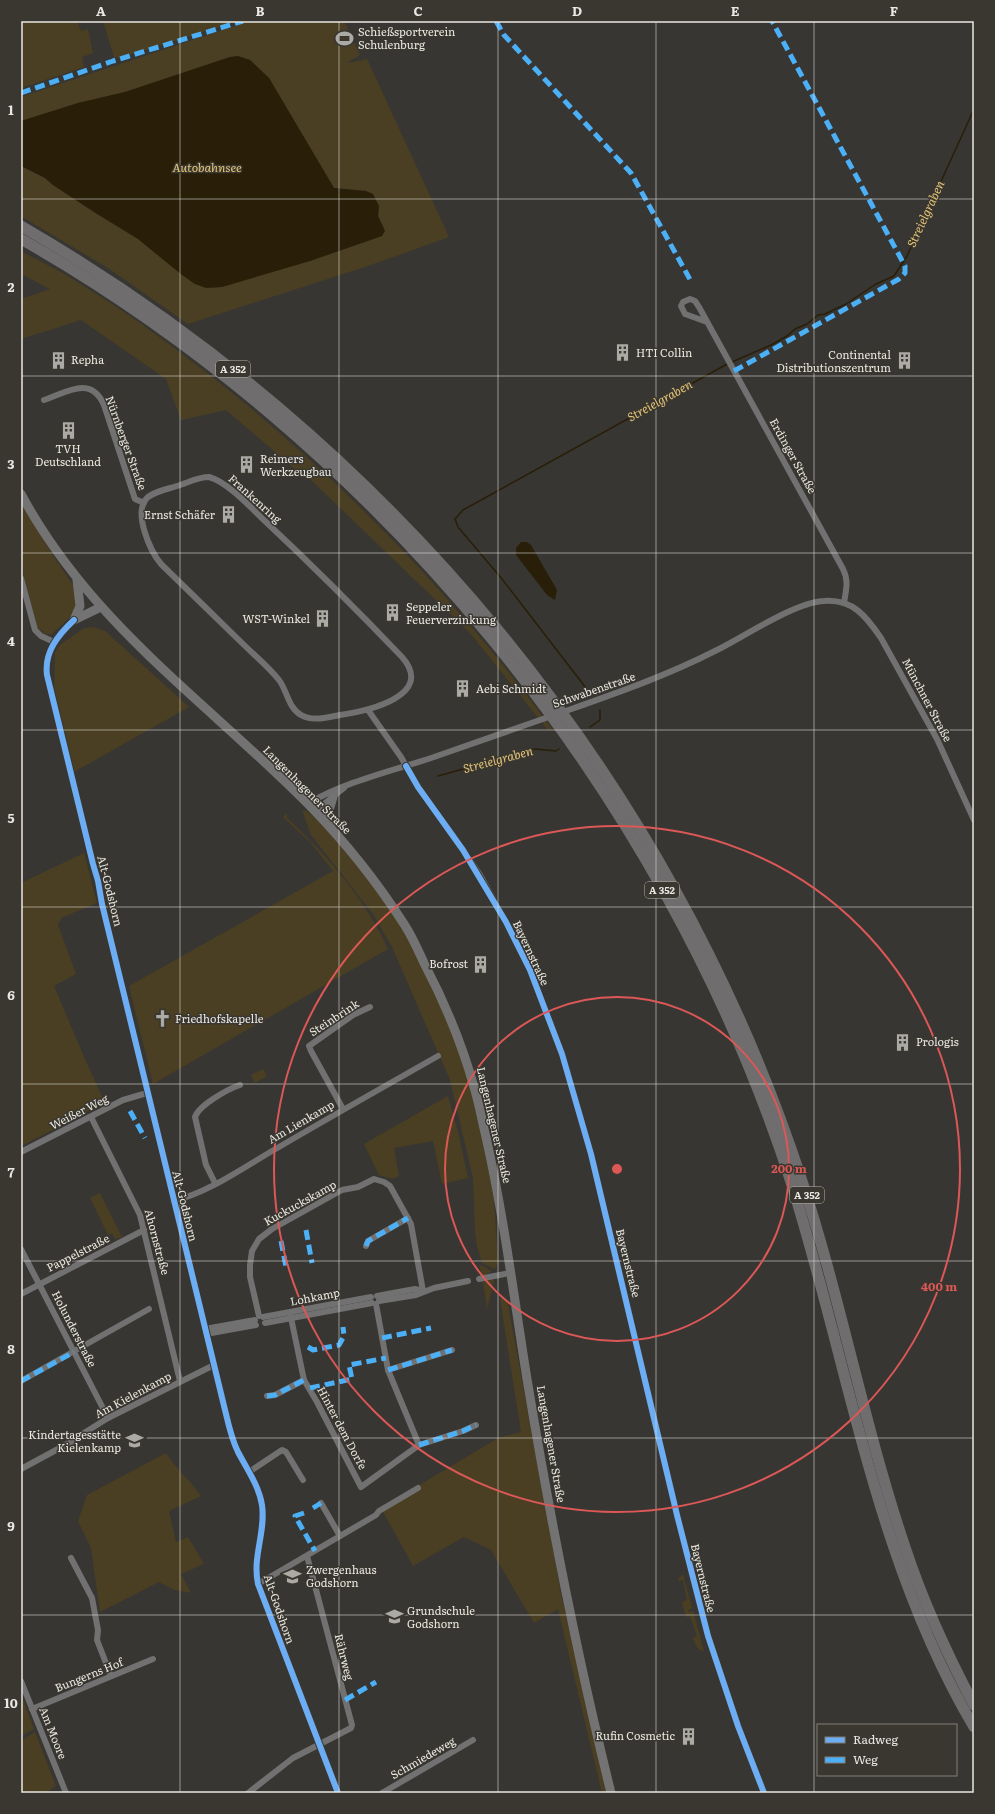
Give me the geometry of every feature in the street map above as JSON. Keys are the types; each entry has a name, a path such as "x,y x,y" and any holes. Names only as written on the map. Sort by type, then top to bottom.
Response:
{"highway":[{"name":"A 352","path":"21,226 119,286 172,323 266,396 352,472 421,541 500,631 565,716 622,799 679,897 712,961 746,1032 775,1105 801,1176 824,1251 870,1426 905,1547 934,1623 974,1705"},
{"name":"A 352","path":"21,239 79,274 165,332 261,406 310,449 386,521 467,609 546,709 600,787 658,883 703,967 736,1037 766,1113 790,1181 812,1253 859,1429 896,1555 926,1634 949,1682 974,1727"}],"main road":[{"name":"Langenhagener Straße","path":"21,494 45,535 77,579 101,608 169,676 308,804 372,877 406,927 439,992 454,1028 475,1088 494,1172 539,1448 567,1596 611,1793"},
{"path":"75,617 80,606 77,579"},
{"path":"75,617 93,599"},
{"path":"75,617 95,612 101,608"},
{"path":"331,829 328,814 333,798"}],"street":[{"name":"Erdinger Straße","path":"708,322 685,314 681,306 683,302 690,299 695,301 708,322 847,576 848,583 844,603"},
{"name":"Nürnberger Straße","path":"44,400 80,387 87,387 97,393 104,405 135,499 144,503"},
{"name":"Frankenring","path":"209,477 215,479 256,512 343,596 405,660 412,672 412,681 404,692 368,710 318,718 306,717 297,712 279,680 158,561 150,546 142,521 142,507 144,503 153,494 200,478 209,477"},
{"path":"21,578 36,630 41,636 54,642"},
{"name":"Schwabenstraße","path":"308,804 333,790 344,788 645,682 704,657 803,606 823,601 844,603"},
{"name":"Münchner Straße","path":"844,603 864,615 881,638 939,744 974,820"},
{"name":"Alt-Godshorn","path":"75,617 54,642 47,657 47,675 231,1436 260,1496 263,1512 263,1529 257,1557 258,1584 338,1793"},
{"path":"368,710 402,757 406,766"},
{"name":"Bayernstraße","path":"406,766 418,787 461,846 506,922 530,970 562,1054 592,1161 677,1515 708,1636 736,1720 764,1793"},
{"name":"Schwabenstraße","path":"315,811 344,788"},
{"name":"Steinbrink","path":"343,1109 309,1046 353,1015 370,1007"},
{"name":"Am Lienkamp","path":"173,1201 193,1195 215,1183 438,1056"},
{"path":"215,1183 206,1165 195,1117 198,1110 230,1089 240,1085"},
{"name":"Weißer Weg","path":"21,1152 123,1100 147,1092"},
{"name":"Ahornstraße","path":"91,1117 138,1208 180,1381"},
{"name":"Kuckuckskamp","path":"259,1320 250,1277 250,1265 252,1251 259,1238 268,1231 342,1190 358,1186 374,1179 384,1182 390,1186 408,1218 413,1233 423,1291"},
{"path":"366,1246 368,1241 408,1218"},
{"name":"Pappelstraße","path":"21,1294 144,1230"},
{"name":"Holunderstraße","path":"21,1249 108,1418"},
{"path":"479,1279 510,1273"},
{"name":"Lohkamp","path":"206,1331 259,1320 290,1316 375,1300 416,1295 423,1291 468,1281"},
{"path":"375,1300 388,1370 419,1445"},
{"path":"21,1381 149,1309"},
{"name":"Hinter dem Dorfe","path":"290,1316 304,1380 361,1487 419,1445 476,1425"},
{"path":"388,1370 452,1350"},
{"name":"Am Kielenkamp","path":"21,1469 82,1436 84,1433 108,1418 214,1365"},
{"name":"Hinter dem Dorfe","path":"267,1396 275,1395 304,1380"},
{"path":"249,1472 282,1450 286,1452 303,1480"},
{"path":"258,1584 307,1556 418,1488"},
{"path":"321,1504 340,1536"},
{"name":"Rährweg","path":"248,1793 293,1758 351,1728 352,1725 307,1556"},
{"path":"71,1558 92,1598 98,1630 97,1640 111,1676"},
{"name":"Bungerns Hof","path":"32,1708 153,1659"},
{"name":"Am Moore","path":"21,1681 66,1793"},
{"name":"Schmiedeweg","path":"383,1793 474,1740"}],"shaded area":[{"path":"21,21 77,21 81,31 88,29 93,53 82,57 84,67 21,88"},
{"path":"103,21 238,21 120,58 114,57"},
{"path":"250,21 344,21 360,55 348,62 367,59 449,237 368,266 188,324 108,268 21,216 21,166 45,178 94,212 138,239 195,284 214,288 310,261 382,236 384,227 378,216 379,206 366,191 334,188 269,78 250,60 230,57 125,92 78,103 21,121 21,97"},
{"path":"21,251 66,275 124,312 185,356 243,402 300,451 355,502 408,556 506,669 552,729 548,730 470,633 310,479 298,472 226,410 181,420 166,379 81,320 21,339 21,299 50,289 21,274"},
{"path":"21,503 50,551 75,588 76,608 70,617 52,634 45,634 37,627 21,564"},
{"path":"94,627 105,631 189,707 74,772 54,693 55,652 60,645 84,628"},
{"path":"303,810 307,811 330,832 369,878 403,928 437,994 472,1087 494,1199 498,1261 495,1269 482,1263 477,1246 473,1178 450,1080 392,947 373,914 311,835"},
{"path":"287,813 287,818 330,862 357,896 379,931 388,949 153,1084 129,986 333,871 310,842 283,817"},
{"path":"84,853 97,903 61,918 58,925 76,974 54,986 105,1103 21,1146 21,883"},
{"path":"263,1069 267,1076 255,1083 251,1075"},
{"path":"448,1096 468,1178 442,1184 433,1141 394,1148 399,1176 393,1179 379,1175 364,1144"},
{"path":"100,1193 122,1237 115,1239 112,1233 108,1235 90,1198"},
{"path":"479,1264 492,1271 482,1276"},
{"path":"494,1280 494,1282 487,1310 483,1282"},
{"path":"501,1295 505,1298 508,1305 561,1594 606,1793 602,1793 558,1609 534,1623 491,1550 464,1537 413,1566 381,1508 498,1438 521,1432 500,1299"},
{"path":"166,1453 201,1496 169,1511 176,1542 188,1537 204,1564 181,1574 191,1593 175,1590 159,1582 100,1612 91,1548 78,1521 87,1495"},
{"path":"683,1574 692,1608 688,1610 689,1612 693,1611 704,1651 698,1648 693,1638 697,1636 690,1616 686,1617 682,1602 687,1600 683,1580 678,1581"},
{"path":"21,1694 34,1729 21,1736"},
{"path":"35,1732 56,1786 45,1793 21,1793 21,1741"}],"water":[{"name":"Autobahnsee","path":"238,56 250,60 269,78 334,188 366,191 373,194 379,206 378,216 385,231 382,236 310,261 222,287 206,288 195,284 182,275 138,239 94,212 45,178 21,166 21,121 78,103 125,92 230,57"},
{"path":"521,542 527,542 531,545 557,590 555,600 547,595 516,555 516,548"}],"waterway":[{"name":"Streielgraben","path":"732,362 771,345 787,336 795,329 807,324 818,315 825,314 846,304 876,284 894,276 907,256 974,109"},
{"name":"Streielgraben","path":"586,688 502,579 458,527 455,519 463,510 729,363"},
{"name":"Streielgraben","path":"590,727 600,720 600,710"},
{"name":"Streielgraben","path":"438,776 535,749 556,751 559,749"}],"marked path":[{"path":"21,93 113,61 243,21"},
{"path":"496,21 504,35 631,173 692,283"},
{"path":"734,371 899,279 905,273 905,266 772,21"},
{"path":"130,1111 145,1138"},
{"path":"366,1246 368,1241 408,1218"},
{"path":"306,1230 312,1263"},
{"path":"281,1241 286,1267"},
{"path":"308,1347 313,1350 339,1345 344,1336 343,1327"},
{"path":"382,1338 431,1328"},
{"path":"388,1370 452,1350"},
{"path":"21,1381 74,1352"},
{"path":"310,1388 352,1379 349,1365 386,1358"},
{"path":"267,1396 275,1395 304,1380"},
{"path":"419,1445 463,1431 476,1425"},
{"path":"313,1508 321,1503"},
{"path":"304,1513 295,1516 315,1551"},
{"path":"345,1700 376,1682"}],"cycle path":[{"path":"74,620 53,644 48,659 47,675 232,1438 258,1491 262,1505 263,1515 257,1564 258,1584 338,1793"},
{"path":"406,766 418,787 463,850 506,922 530,970 562,1054 591,1154 677,1515 708,1636 738,1726 764,1793"}],"place":[{"name":"Schießsportverein Schulenburg","path":"345,38"},
{"name":"HTI Collin","path":"623,353"},
{"name":"Repha","path":"58,360"},
{"name":"Continental Distributionszentrum","path":"904,361"},
{"name":"TVH Deutschland","path":"68,431"},
{"name":"Reimers Werkzeugbau","path":"247,465"},
{"name":"Ernst Schäfer","path":"228,515"},
{"name":"Seppeler Feuerverzinkung","path":"393,613"},
{"name":"WST-Winkel","path":"323,619"},
{"name":"Aebi Schmidt","path":"463,689"},
{"name":"Bofrost","path":"481,964"},
{"name":"Friedhofskapelle","path":"162,1019"},
{"name":"Prologis","path":"903,1042"},
{"name":"Kindertagesstätte Kielenkamp","path":"134,1441"},
{"name":"Zwergenhaus Godshorn","path":"293,1576"},
{"name":"Grundschule Godshorn","path":"394,1617"},
{"name":"Rufin Cosmetic","path":"688,1736"}]}
